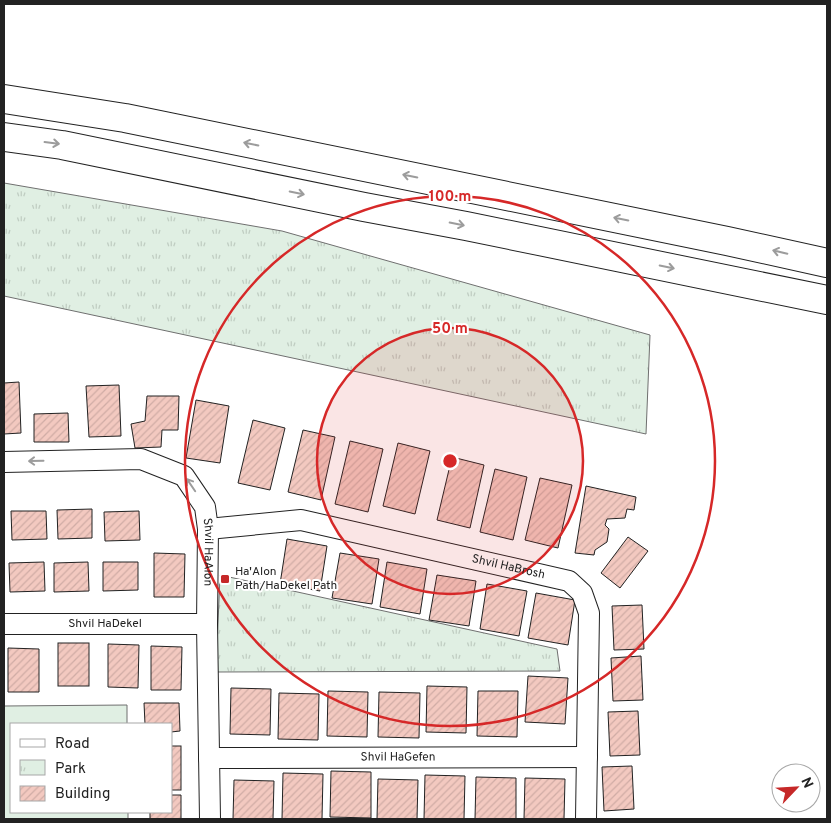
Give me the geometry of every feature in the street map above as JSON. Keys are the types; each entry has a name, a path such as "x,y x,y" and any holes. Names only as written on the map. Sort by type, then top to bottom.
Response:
{"highway":[{"path":"4,99 125,118 727,240 827,263"},
{"path":"4,137 62,145 827,300"}],"street":[{"name":"Shvil HaAlon","path":"4,462 141,458 184,476 205,507 208,529 207,624 210,819"},
{"name":"Shvil HaBrosh","path":"208,529 301,520 569,581 582,593 589,613 586,819"},
{"name":"Shvil HaDekel","path":"4,624 207,624"},
{"name":"Shvil HaGefen","path":"209,758 587,757"}],"green space":[{"path":"4,183 282,231 650,335 646,434 4,296"},
{"path":"220,575 557,649 560,671 216,672"},
{"path":"127,705 127,723 10,723 10,813 128,813 128,819 4,819 4,706"}],"building":[{"path":"19,382 21,433 4,434 4,383"},
{"path":"119,385 121,436 89,437 86,386"},
{"path":"147,396 179,396 178,430 162,430 161,447 135,448 131,424 145,421"},
{"path":"196,400 229,406 220,463 186,458"},
{"path":"68,413 69,442 34,442 34,414"},
{"path":"253,420 285,428 270,490 238,483"},
{"path":"303,430 335,437 321,500 288,492"},
{"path":"350,441 383,449 368,512 335,504"},
{"path":"398,443 430,451 415,514 383,506"},
{"path":"452,457 484,465 470,528 437,520"},
{"path":"495,469 527,477 513,540 480,532"},
{"path":"540,478 572,485 558,548 525,540"},
{"path":"586,486 636,497 634,510 627,509 625,518 607,519 605,525 609,529 607,542 595,550 594,555 575,553"},
{"path":"92,509 92,538 58,539 57,510"},
{"path":"11,511 46,511 47,539 12,540"},
{"path":"139,511 140,540 105,541 104,512"},
{"path":"628,537 648,551 620,588 601,573"},
{"path":"287,539 327,546 320,591 280,584"},
{"path":"154,553 185,554 184,597 154,597"},
{"path":"340,553 379,559 372,604 332,598"},
{"path":"44,562 45,591 10,592 9,563"},
{"path":"88,562 89,591 54,592 54,563"},
{"path":"103,562 138,562 138,590 103,591"},
{"path":"387,562 427,569 420,614 380,607"},
{"path":"437,575 476,581 469,626 429,620"},
{"path":"487,584 527,591 519,636 480,629"},
{"path":"536,593 575,600 568,645 528,638"},
{"path":"642,605 644,649 614,650 612,606"},
{"path":"58,643 89,643 89,686 58,686"},
{"path":"108,644 139,645 138,688 108,687"},
{"path":"151,646 182,647 181,690 151,690"},
{"path":"8,648 39,649 39,692 8,692"},
{"path":"641,656 643,700 613,701 611,658"},
{"path":"528,676 568,678 565,724 525,722"},
{"path":"427,686 467,687 466,733 426,732"},
{"path":"231,688 271,689 270,735 230,734"},
{"path":"328,691 368,692 367,737 327,736"},
{"path":"478,691 518,691 517,737 477,736"},
{"path":"379,692 420,693 419,738 378,737"},
{"path":"279,693 319,694 318,740 278,739"},
{"path":"144,703 179,703 180,731 172,732 172,723 145,723"},
{"path":"638,711 640,755 610,756 608,712"},
{"path":"172,746 181,746 181,790 172,790"},
{"path":"632,766 634,809 604,811 602,767"},
{"path":"331,771 371,772 371,818 330,817"},
{"path":"283,773 323,774 322,819 282,819"},
{"path":"425,775 465,776 464,819 424,819"},
{"path":"476,777 516,778 516,819 475,819"},
{"path":"525,778 565,779 564,819 524,819"},
{"path":"378,779 418,780 417,819 377,819"},
{"path":"234,780 274,781 273,819 233,819"},
{"path":"172,795 181,795 181,819 150,819 150,813 172,813"}],"place":[{"name":"Ha'Alon Path/HaDekel Path","path":"225,579"}]}
